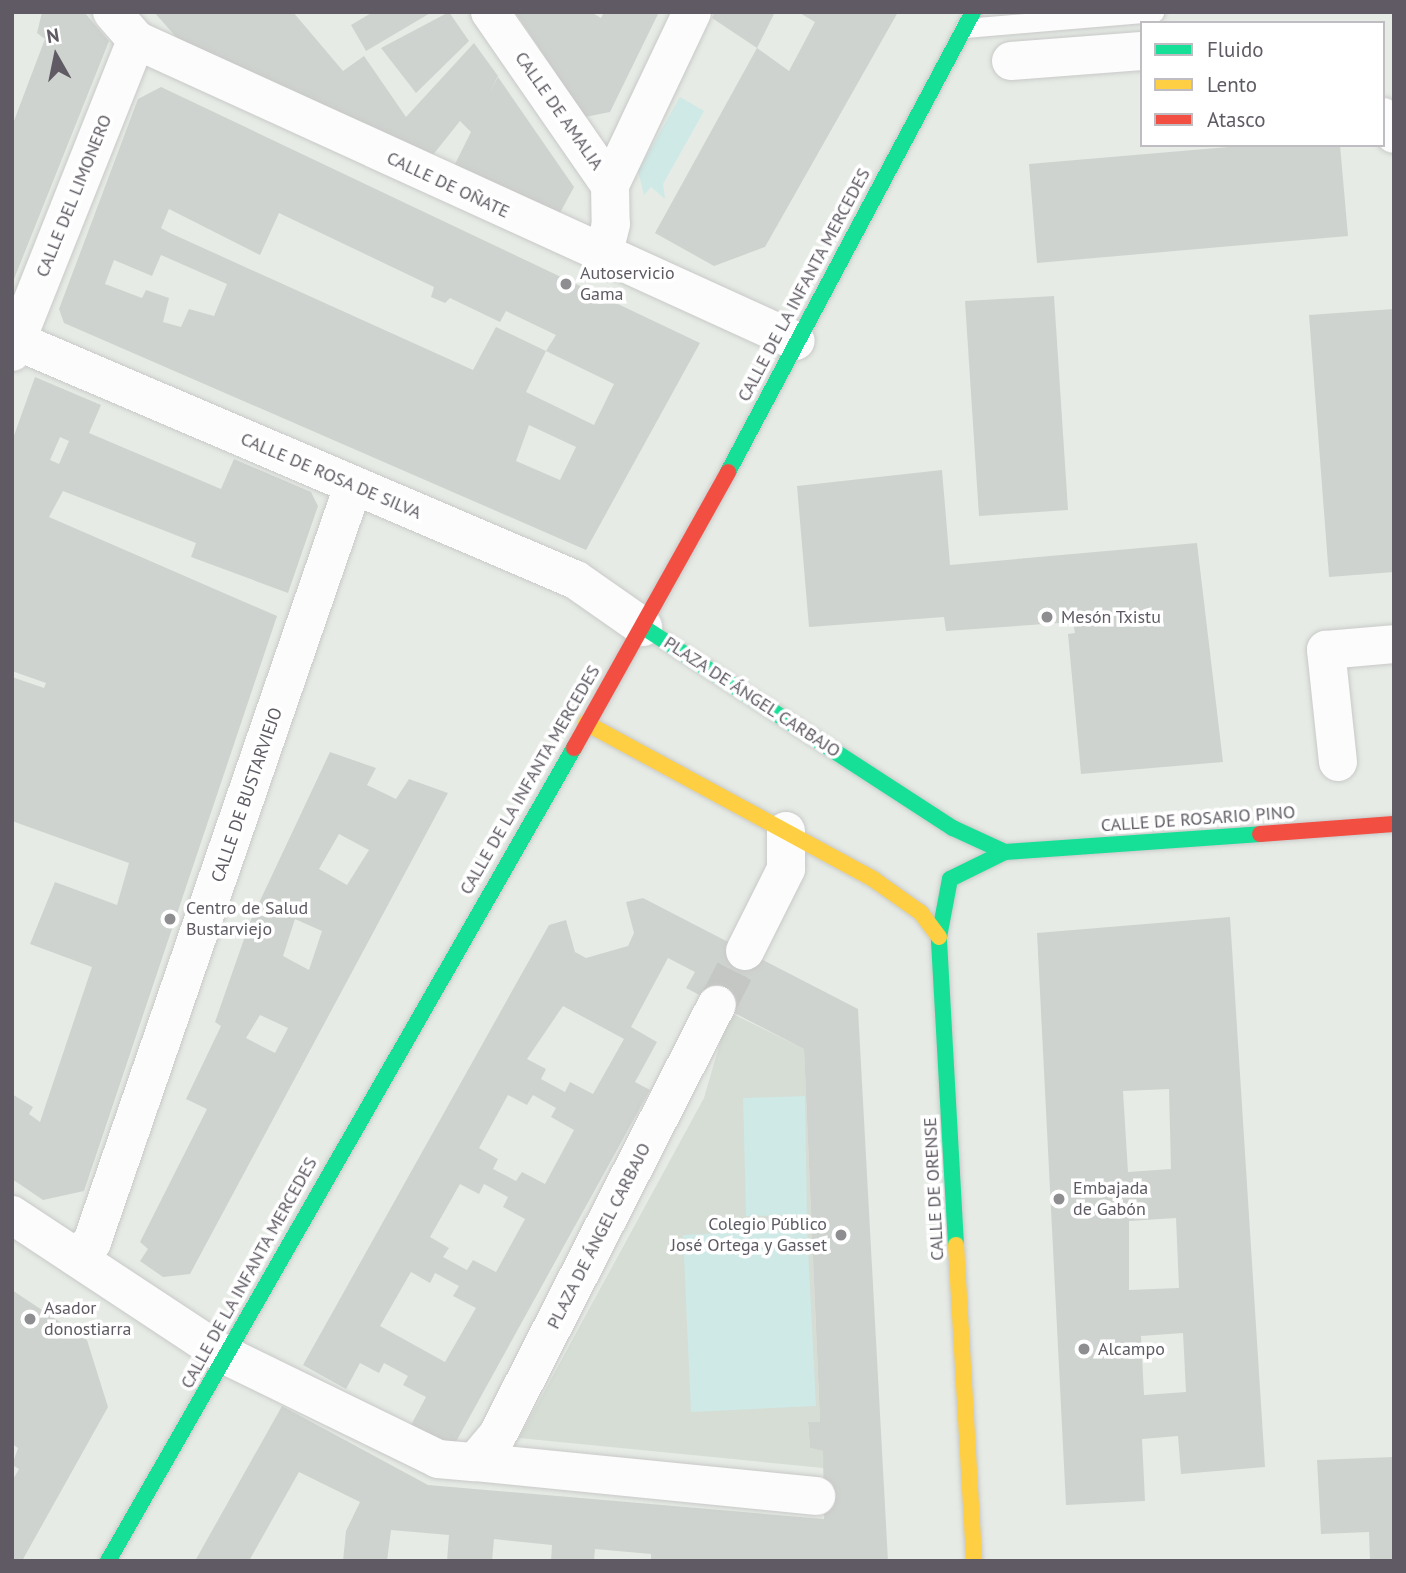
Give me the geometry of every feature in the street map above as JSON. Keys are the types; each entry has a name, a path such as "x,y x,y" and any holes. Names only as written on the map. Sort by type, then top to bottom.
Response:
{"street":[{"name":"CALLE DE AMALIA","path":"491,12 610,185 611,224 603,257"},
{"path":"610,185 692,12"},
{"name":"CALLE DE LA INFANTA MERCEDES","path":"108,1561 223,1354 643,627 969,20"},
{"name":"CALLE DE OÑATE","path":"124,26 603,257 796,341"},
{"name":"CALLE DEL LIMONERO","path":"14,344 124,26"},
{"path":"1011,61 1140,51"},
{"name":"CALLE DE ROSA DE SILVA","path":"14,344 576,580 643,627"},
{"name":"CALLE DE BUSTARVIEJO","path":"76,1256 92,1242 353,485"},
{"name":"PLAZA DE ÁNGEL CARBAJO","path":"643,627 953,828 1005,852"},
{"path":"1338,762 1326,650 1394,644"},
{"path":"586,723 786,831 903,898 939,937"},
{"name":"CALLE DE ROSARIO PINO","path":"1005,852 1394,824"},
{"path":"745,951 786,869 786,831"},
{"name":"CALLE DE ORENSE","path":"974,1561 939,937 950,879 1005,852"},
{"name":"PLAZA DE ÁNGEL CARBAJO","path":"475,1462 497,1436 717,1005"},
{"path":"12,1215 223,1354 438,1460 816,1496"}],"lane":[{"path":"969,20 1154,12"}],"shaded area":[{"path":"680,97 704,111 663,184 665,199 651,187 644,195 638,171"},
{"path":"729,1012 804,1049 820,1422 808,1423 810,1448 823,1451 824,1468 519,1438 704,1098"},
{"path":"805,1096 807,1215 746,1216 743,1098"},
{"path":"807,1228 816,1406 691,1412 683,1235"}],"building":[{"path":"42,12 84,12 109,41 12,284 12,126 45,39 37,33"},
{"path":"154,12 293,12 343,71 364,56 406,117 474,43 498,76 489,93 498,77 574,187 555,222 451,172 471,132 460,121 428,161 177,38"},
{"path":"373,12 432,12 366,51 351,25"},
{"path":"449,12 469,41 416,93 381,48"},
{"path":"515,12 591,12 601,18 604,12 659,12 610,112 585,117"},
{"path":"715,12 775,12 757,48 712,18"},
{"path":"798,12 898,12 765,247 714,266 655,233 757,48 789,71 815,22"},
{"path":"161,87 700,343 586,550 64,323 59,309 138,99","holes":["169,209 260,255 279,213 434,287 431,297 445,303 450,298 500,322 506,311 556,335 546,351 496,327 473,370 161,228","161,255 227,284 214,316 189,309 181,327 163,322 169,298 146,290 142,298 105,284 114,260 152,276","546,351 614,384 594,425 526,392","529,425 576,447 560,480 516,461"]},
{"path":"1229,147 1340,147 1348,236 1037,263 1029,164"},
{"path":"1054,296 1068,510 979,516 965,301"},
{"path":"1394,309 1394,572 1329,577 1309,315"},
{"path":"35,377 101,405 89,433 221,489 234,459 311,492 318,506 288,593 191,557 196,543 63,491 49,517 277,616 84,1191 43,1200 12,1179 12,1094 33,1107 29,1114 40,1122 92,967 30,944 55,882 117,905 129,863 12,821 12,677 44,688 46,683 12,671 12,441","holes":["60,437 69,441 59,464 50,460"]},
{"path":"942,470 950,565 1197,543 1223,762 1081,774 1068,634 1075,633 1073,622 946,631 944,617 809,627 797,486"},
{"path":"330,752 376,768 367,785 396,799 409,779 448,793 190,1274 163,1277 140,1261 148,1249 140,1242 207,1109 186,1099 221,1026 215,1022 250,922","holes":["339,834 369,850 347,885 319,869","295,919 322,931 309,970 283,956","260,1015 288,1028 275,1053 246,1038"]},
{"path":"643,898 858,1009 888,1561 651,1561 651,1554 595,1549 594,1561 551,1561 552,1545 494,1539 492,1561 447,1561 449,1535 391,1530 387,1561 343,1561 346,1531 360,1502 299,1472 249,1561 195,1561 282,1406 428,1485 824,1519 823,1451 810,1448 808,1422 820,1422 804,1049 686,988 695,972 668,958 631,1027 657,1042 635,1082 650,1090 453,1447 411,1425 426,1397 403,1385 408,1376 384,1363 379,1373 360,1363 346,1389 303,1365 549,925 566,920 575,952 586,958 628,946 634,933 626,902","holes":["563,1006 624,1039 593,1094 570,1082 565,1092 541,1079 546,1069 527,1059","508,1095 527,1105 533,1095 556,1108 551,1117 574,1130 545,1184 522,1172 516,1181 493,1169 498,1159 479,1148","460,1184 479,1194 484,1184 508,1197 503,1207 525,1219 496,1272 473,1260 467,1270 443,1257 449,1248 430,1237","411,1272 430,1283 435,1273 459,1286 453,1296 476,1308 445,1362 380,1326"]},
{"path":"1230,917 1265,1467 1181,1474 1178,1436 1142,1439 1145,1501 1066,1505 1037,933","holes":["1169,1089 1171,1169 1128,1172 1123,1091","1176,1218 1179,1288 1129,1290 1129,1221","1183,1333 1186,1392 1144,1395 1141,1336"]},
{"path":"12,1290 87,1340 108,1407 22,1561 12,1561 12,1481 19,1469 12,1465 18,1448 12,1444"},
{"path":"1394,1457 1394,1561 1370,1561 1369,1532 1321,1534 1317,1460"}],"tunnel":[{"path":"717,1005 745,951"}],"traffic: fast":[{"path":"728,472 973,12"},
{"path":"643,627 953,828 1005,852"},
{"path":"108,1561 574,748"},
{"path":"956,1245 939,937 950,879 1005,852 1260,834"}],"traffic: slow":[{"path":"586,723 873,879 921,913 939,937"},
{"path":"956,1245 974,1561"}],"traffic: jam":[{"path":"574,748 728,472"},
{"path":"1260,834 1394,824"}],"place":[{"name":"Autoservicio Gama","path":"566,284"},
{"name":"Mesón Txistu","path":"1047,617"},
{"name":"Centro de Salud Bustarviejo","path":"170,919"},
{"name":"Embajada de Gabón","path":"1059,1199"},
{"name":"Colegio Público José Ortega y Gasset","path":"841,1235"},
{"name":"Asador donostiarra","path":"30,1319"},
{"name":"Alcampo","path":"1084,1349"}]}
